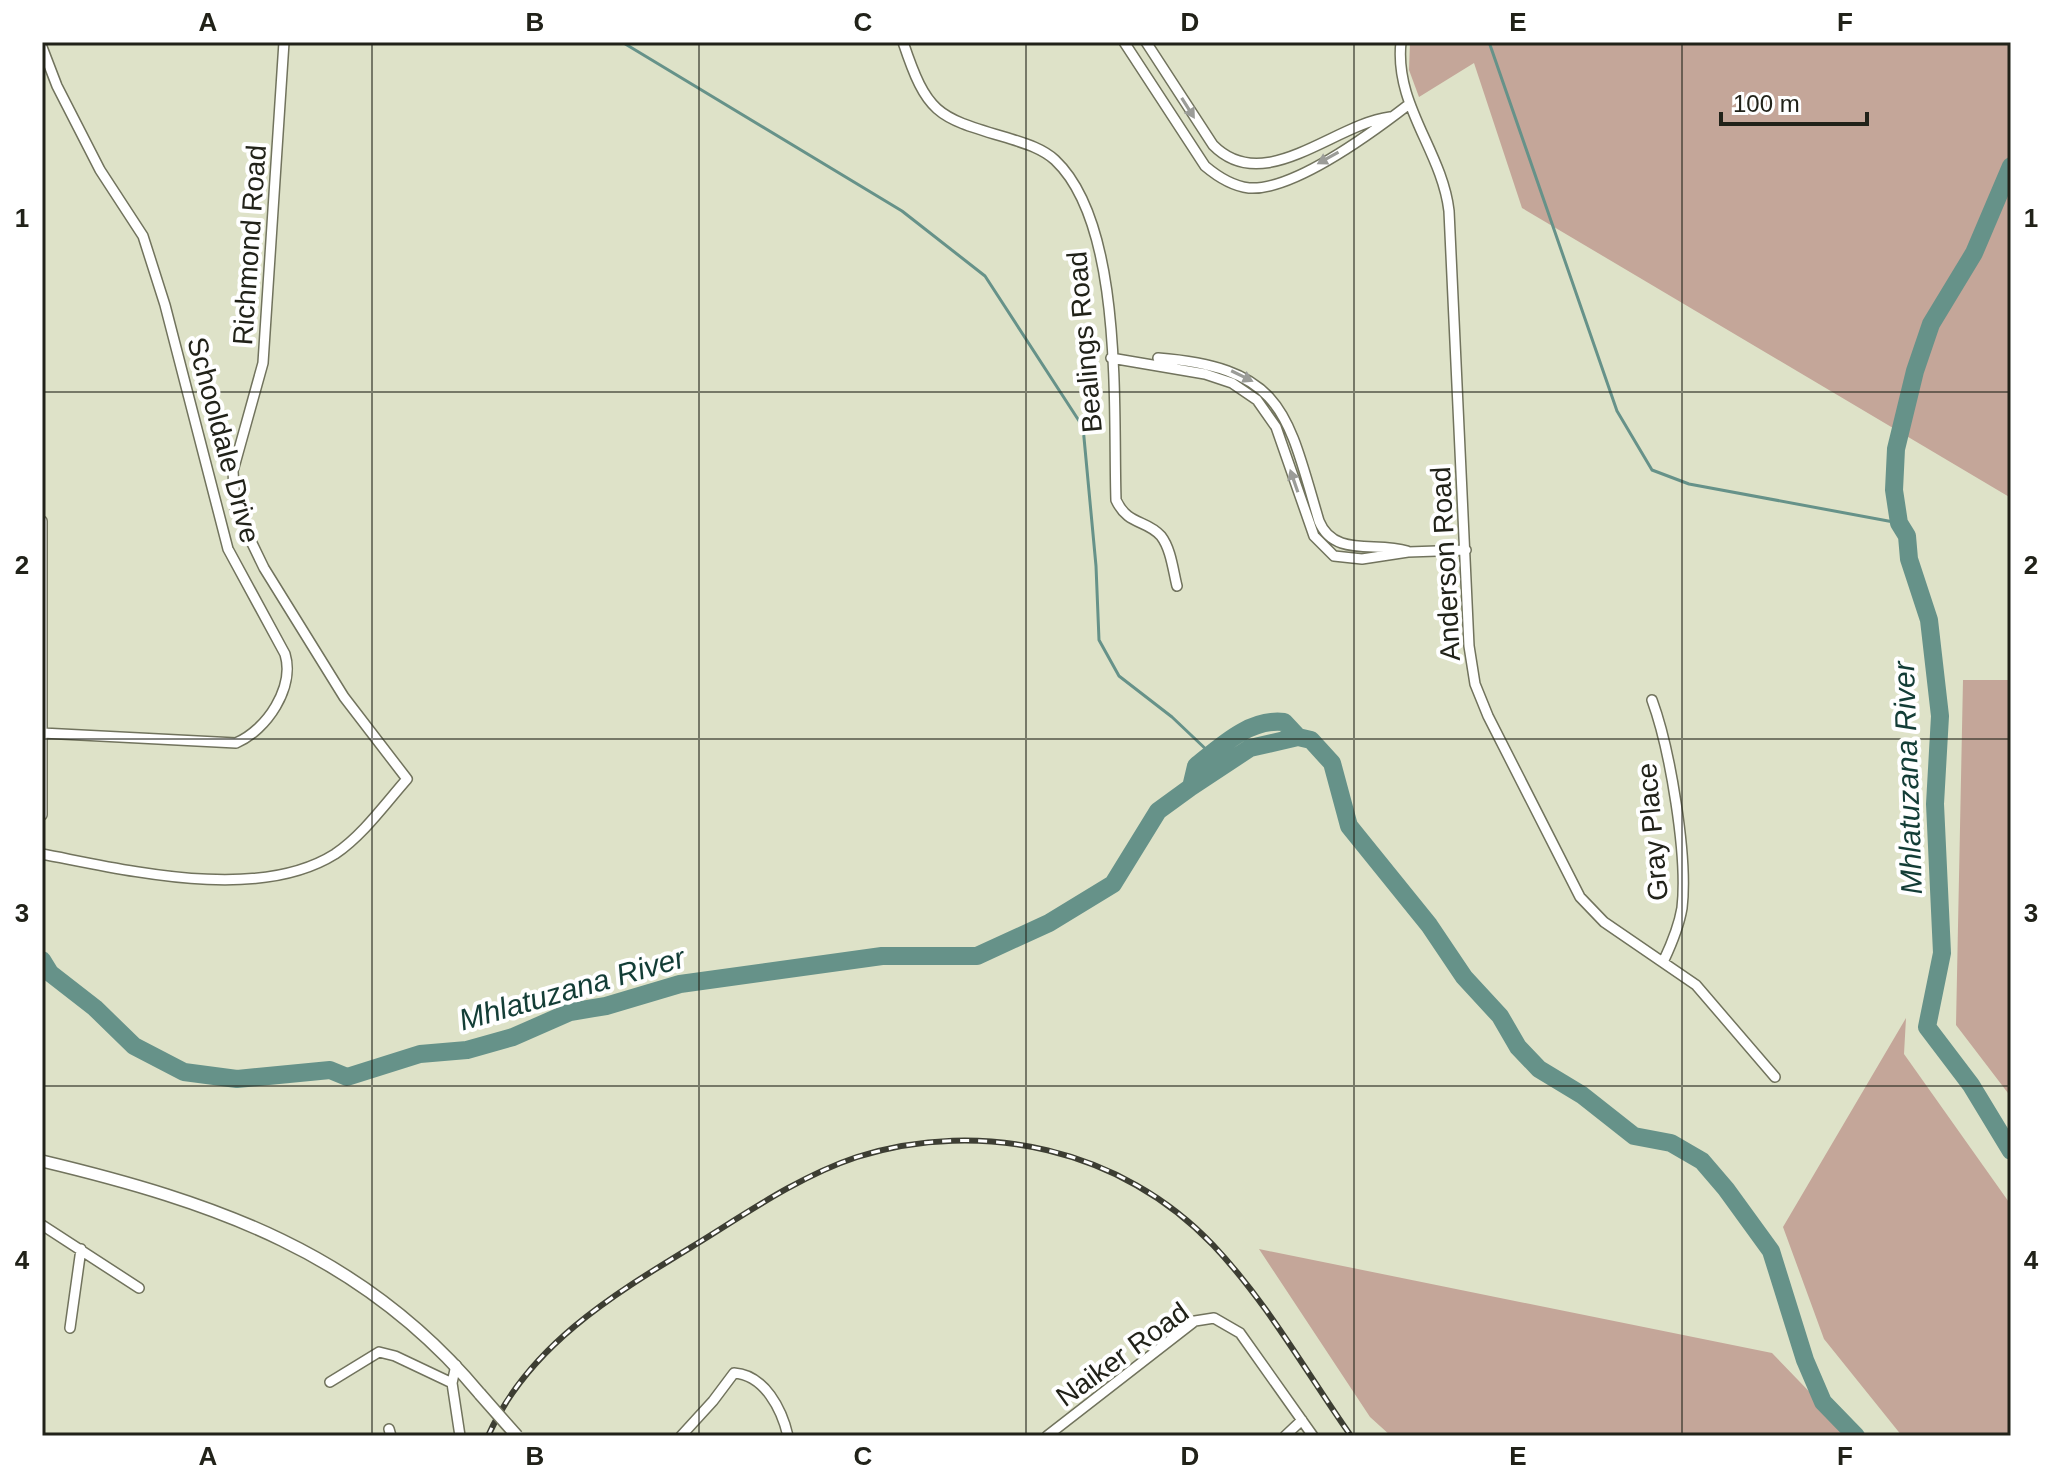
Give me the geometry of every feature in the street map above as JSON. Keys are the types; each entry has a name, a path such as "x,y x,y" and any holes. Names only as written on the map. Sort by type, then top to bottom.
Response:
{"street":[{"name":"Richmond Road","path":"42,854 184,879 300,870 350,842 407,779 344,697 264,568 235,508 233,471 263,363 284,42"},
{"name":"Bealings Road","path":"903,42 917,83 932,107 960,123 1042,150 1055,160 1073,184 1099,243 1111,356 1116,500 1124,515 1159,533 1177,586"},
{"path":"1124,42 1205,166 1217,176 1241,186 1264,188 1300,173 1408,105"},
{"path":"1146,42 1213,145 1221,154 1243,164 1269,164 1371,121 1393,116"},
{"name":"Anderson Road","path":"1401,42 1400,72 1408,105 1434,154 1447,196 1471,666 1488,716 1580,897 1604,922 1664,960 1696,985 1775,1077"},
{"name":"Schooldale Drive","path":"42,47 57,86 100,170 143,236 161,291 228,549 285,654 288,673 282,694 269,714 257,730 236,743 42,733"},
{"path":"1111,356 1202,364 1248,378 1266,391 1283,413 1319,521 1328,537 1347,545 1381,546 1408,552 1466,550"},
{"path":"42,521 42,815"},
{"name":"Gray Place","path":"1652,700 1666,741 1682,883 1681,911 1664,960"},
{"path":"42,1161 200,1205 248,1222 351,1276 392,1307 456,1365 517,1436"},
{"path":"42,1225 139,1288"},
{"path":"70,1328 81,1249"},
{"name":"Naiker Road","path":"1047,1436 1195,1321 1204,1318 1224,1321 1240,1333 1313,1436"},
{"path":"330,1382 379,1352 395,1356 452,1383"},
{"path":"456,1365 452,1383 460,1436"},
{"path":"681,1436 734,1373 746,1375 765,1389 779,1409 788,1436"},
{"path":"1285,1436 1302,1420"}],"shaded area":[{"path":"1410,42 2011,42 2011,498 1522,208 1474,63 1419,97 1409,70"},
{"path":"1963,680 2011,680 2011,1097 1956,1025"},
{"path":"1906,1018 1904,1054 2011,1205 2011,1436 1902,1436 1824,1339 1783,1227"},
{"path":"1259,1249 1772,1353 1852,1436 1391,1436 1370,1417"}],"waterway":[{"path":"622,42 902,211 985,276 1083,427 1096,566 1099,640 1119,676 1172,717 1211,754"},
{"path":"1489,42 1617,411 1652,470 1689,484 1899,523"},
{"name":"Mhlatuzana River","path":"2011,166 1974,253 1931,324 1915,371 1896,449 1894,490 1899,523 1907,536 1909,559 1929,620 1940,716 1935,804 1942,953 1927,1027 1971,1085 2011,1151"},
{"name":"Mhlatuzana River","path":"42,960 50,973 95,1008 134,1046 184,1072 237,1079 330,1070 347,1077 420,1054 467,1050 513,1037 570,1012 606,1006 680,984 882,956 977,956 1049,923 1113,884 1158,811 1191,787 1196,766 1248,729 1259,724 1284,722 1298,737 1311,740 1332,763 1349,826 1429,925 1464,977 1500,1016 1518,1047 1539,1069 1582,1095 1634,1136 1671,1143 1702,1161 1726,1189 1771,1251 1805,1360 1823,1402 1856,1436"},
{"name":"Mhlatuzana River","path":"1191,787 1250,748 1298,737"}],"railway":[{"path":"488,1436 505,1403 551,1348 636,1281 815,1174 857,1157 904,1146 953,1141 1001,1142 1048,1150 1093,1165 1137,1185 1177,1212 1213,1245 1251,1290 1351,1436"}]}
